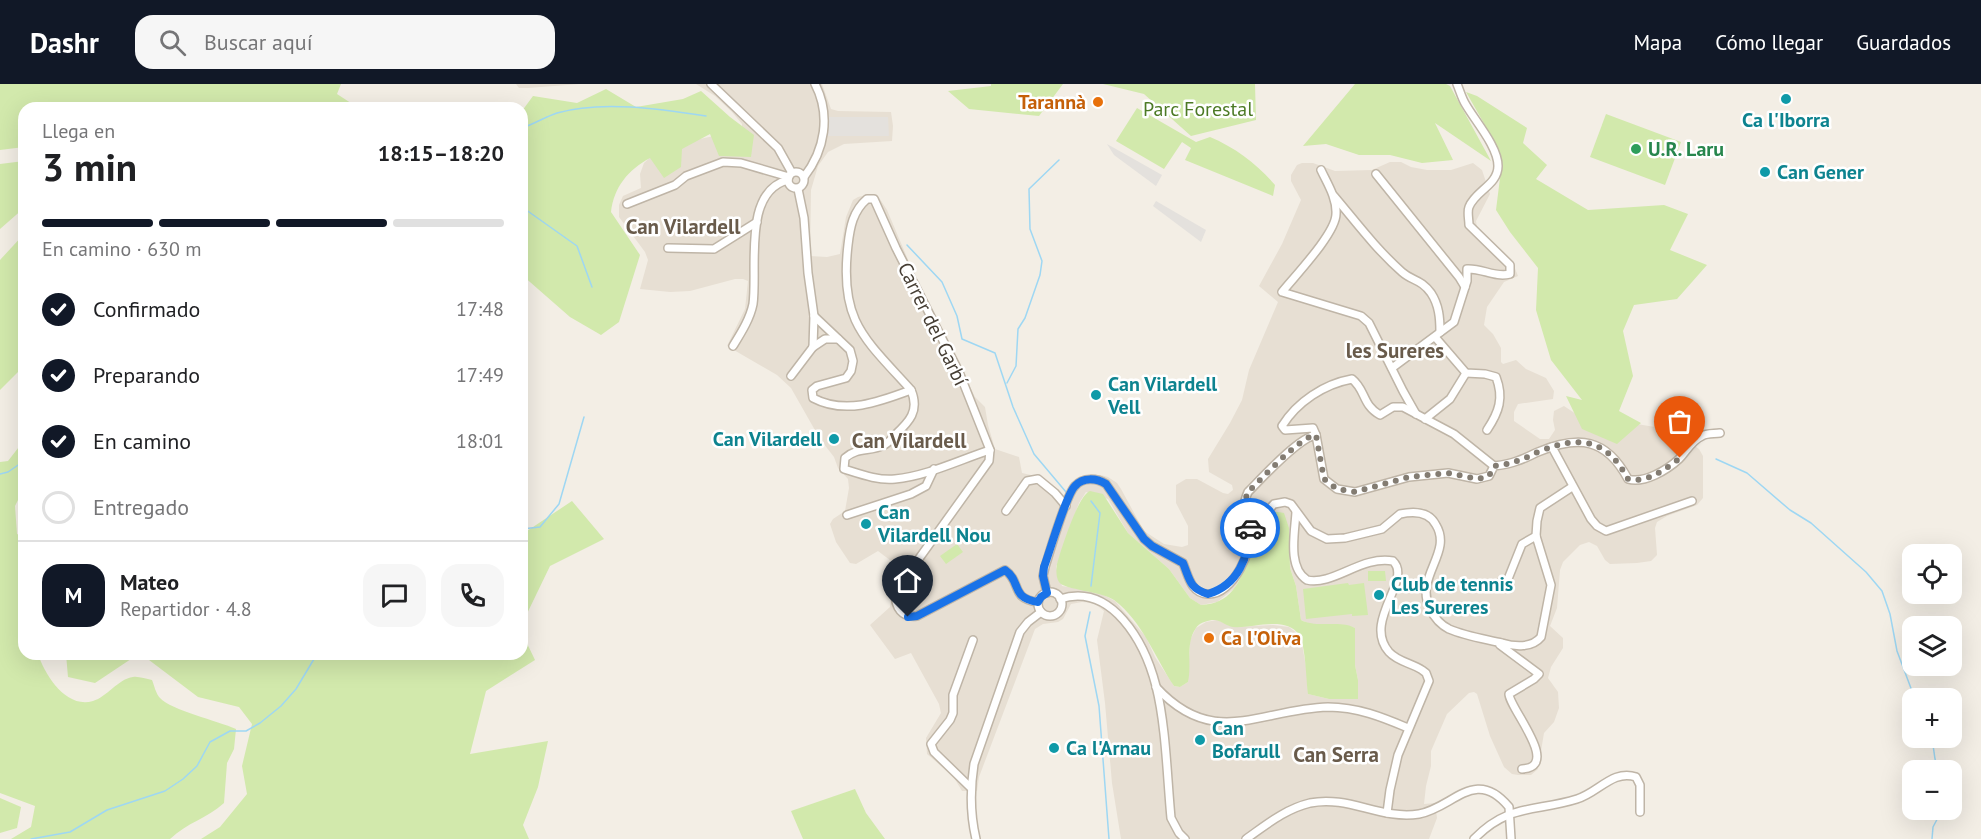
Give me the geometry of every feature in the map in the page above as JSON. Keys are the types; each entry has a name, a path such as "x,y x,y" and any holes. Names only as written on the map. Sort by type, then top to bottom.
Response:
{"street":[{"path":"711,84 778,148 790,176 790,186 798,189"},
{"path":"798,189 804,184 804,177 813,165 825,131 825,114 821,95 815,84"},
{"path":"1392,368 1454,322 1467,281 1467,269 1503,276 1510,274 1510,266 1469,225 1468,209 1474,199 1489,186 1498,166 1484,132 1465,104 1457,84"},
{"path":"627,204 675,185 686,176 723,162 741,163 790,176"},
{"path":"1320,170 1333,195 1377,248 1404,274 1420,280 1431,293 1439,311 1438,335 1466,374"},
{"path":"733,346 747,322 753,305 758,213 764,199 777,182 798,172 804,177"},
{"path":"1376,174 1460,277 1465,287"},
{"path":"798,189 804,218 814,316 813,347"},
{"path":"1333,195 1336,215 1332,228 1282,292 1361,316 1369,323 1416,414"},
{"name":"Carrer del Garbí","path":"911,390 867,341 852,317 847,298 845,269 854,216 860,205 867,200 874,200 959,372 990,450"},
{"path":"668,248 714,249 757,222"},
{"path":"814,316 850,350 853,361 852,371 846,378 816,386 812,390 813,398 837,406 848,406 871,404 911,390 915,400 910,419 887,444 852,452 844,458 844,469 867,476 894,479 934,469 990,450 989,461 895,592 895,602 900,612 908,617 917,616 1005,570 1012,575 1020,596 1038,602"},
{"path":"791,376 813,347 825,339 838,339"},
{"path":"1425,419 1450,399 1466,374"},
{"path":"1466,374 1485,374 1496,377 1500,388 1500,406 1487,430"},
{"path":"1352,379 1357,383 1370,410 1380,415 1393,407 1403,408 1454,434 1494,466 1489,476 1478,479 1448,473 1409,477 1355,492 1337,489 1324,479 1313,428 1285,430 1282,426 1287,418 1311,396 1328,385 1352,379"},
{"path":"1494,466 1517,461 1552,447 1582,441 1608,453 1620,465 1628,479 1633,480 1659,473 1680,458 1687,448 1704,434 1720,433"},
{"path":"1251,529 1245,514 1244,502 1248,492 1296,446 1316,435"},
{"path":"1552,447 1591,519 1606,531 1692,501"},
{"path":"847,515 911,494 926,486 934,469"},
{"path":"1006,511 1027,481 1038,479 1066,506"},
{"path":"1047,593 1043,576 1044,567 1075,485 1087,479 1098,479 1106,484 1144,539 1183,563 1189,581 1195,588 1208,594 1217,591 1236,576 1245,560 1251,529 1274,504 1285,502 1291,504 1311,531 1321,537 1334,539 1382,529 1400,514 1415,512 1429,516 1436,524 1440,536 1440,549 1425,587 1426,598 1433,614 1451,630 1495,642 1525,645 1537,642 1541,637 1551,585 1536,536 1540,508 1572,487"},
{"path":"1296,512 1295,560 1299,573 1307,580 1320,580 1376,561 1393,561 1398,567 1398,576 1381,619 1381,638 1394,657 1422,670 1429,681 1395,764 1387,813"},
{"path":"1496,585 1508,579 1522,544 1536,536"},
{"path":"1060,598 1061,607 1056,614 1047,616 1041,612 1038,602 1047,593 1060,598 1074,595 1100,600 1111,607 1126,623 1147,660 1156,687 1161,714 1171,818 1185,839"},
{"path":"976,839 972,824 970,787 974,764 1020,632 1041,612"},
{"path":"970,787 934,752 931,744 953,713 953,695 973,640"},
{"path":"1495,642 1539,674 1509,694 1509,699 1534,742 1537,753 1534,763 1522,769"},
{"path":"1156,687 1186,710 1200,718 1217,722 1238,723 1319,708 1338,707 1370,713 1408,728"},
{"path":"1474,839 1487,827 1509,814 1531,807 1579,799 1618,776 1628,774 1636,777 1640,785 1640,812"},
{"path":"1246,839 1284,813 1310,803 1343,802 1387,813 1413,814 1431,811 1459,793 1473,790 1486,791 1499,796 1509,807 1511,839"}],"shaded area":[{"path":"516,84 580,84 519,88"},
{"path":"696,84 822,84 831,109 891,112 892,141 844,144 828,152 818,166 811,190 810,256 827,257 840,254 846,217 853,200 870,194 878,196 887,210 909,262 975,397 985,407 995,449 1019,457 1022,473 1044,478 1065,498 1078,477 1101,475 1108,477 1121,489 1144,531 1164,544 1182,547 1188,545 1188,526 1176,503 1176,485 1186,479 1197,479 1223,493 1228,494 1233,490 1232,485 1209,472 1208,459 1242,400 1249,370 1278,302 1259,286 1282,244 1301,200 1291,181 1291,175 1297,165 1302,163 1313,163 1335,171 1372,170 1390,162 1401,162 1411,167 1427,170 1451,170 1473,163 1482,170 1490,194 1476,221 1477,227 1512,261 1518,276 1504,282 1487,307 1484,325 1493,334 1501,348 1503,364 1516,360 1526,369 1546,378 1554,391 1553,399 1518,404 1514,412 1514,421 1540,439 1549,439 1555,430 1554,411 1564,406 1576,414 1655,427 1678,434 1699,449 1703,456 1703,498 1697,505 1657,522 1655,528 1657,555 1651,561 1610,564 1597,546 1589,542 1580,545 1563,562 1560,570 1557,608 1550,626 1563,638 1563,648 1551,667 1548,678 1558,692 1559,708 1554,722 1544,733 1538,769 1531,775 1518,775 1512,774 1504,767 1490,736 1477,694 1469,693 1447,714 1431,751 1431,766 1424,804 1435,803 1437,818 1429,839 1121,839 1112,783 1097,640 1104,611 1094,603 1071,604 1063,619 1043,624 1035,629 979,777 977,791 962,791 953,776 927,754 926,738 941,713 939,704 911,653 895,659 870,625 890,607 893,584 899,567 878,551 856,564 850,563 836,542 830,524 833,519 845,511 849,488 848,479 838,468 834,457 820,439 791,388 777,375 727,346 745,309 748,281 735,279 690,291 640,289 648,260 645,252 619,217 619,205 623,196 641,188 640,174 644,163 655,153 695,140 742,130 742,124 715,96","holes":["1086,492 1108,499 1128,533 1169,569 1190,598 1201,605 1217,602 1235,588 1249,560 1255,529 1264,516 1273,512 1290,531 1290,568 1296,586 1301,620 1313,625 1345,625 1355,628 1358,699 1329,699 1308,694 1301,639 1289,627 1273,625 1235,627 1217,620 1206,622 1196,628 1190,640 1188,682 1180,687 1174,686 1155,657 1146,637 1115,601 1098,592 1062,586 1056,567 1079,503"]},
{"path":"829,117 888,117 889,136 828,136"},
{"path":"1107,144 1162,175 1156,186 1114,155"},
{"path":"1156,201 1206,230 1201,242 1153,206"}],"green space":[{"path":"0,84 341,84 337,94 349,102 18,102 18,148 0,150"},
{"path":"991,84 1063,84 1039,116 969,109 948,91 991,86"},
{"name":"Parc Forestal","path":"1103,84 1255,84 1256,120 1191,136 1144,94"},
{"path":"1355,84 1446,84 1450,86 1491,161 1435,123 1453,160 1422,163 1390,155 1359,155 1326,144 1303,146"},
{"path":"606,89 636,107 683,99 701,91 754,135 751,157 719,156 710,134 682,149 681,167 664,178 650,158 623,180 615,195 611,212 640,255 619,322 601,335 570,317 528,280 528,103 533,96 577,103"},
{"path":"1466,92 1477,96 1527,128 1523,143 1547,165 1536,179 1588,210 1664,205 1688,214 1670,250 1707,265 1677,299 1634,305 1623,331 1633,376 1619,411 1641,423 1617,444 1582,429 1566,396 1582,400 1551,360 1536,310 1538,268 1496,210 1501,170 1486,127"},
{"name":"Parc Forestal","path":"1137,108 1196,142 1210,137 1237,151 1261,170 1275,185 1273,196 1185,160 1191,148 1182,142 1164,169 1116,141"},
{"name":"U.R. Laru","path":"1606,114 1681,142 1665,185 1590,157"},
{"path":"18,162 18,213 0,229 0,164"},
{"path":"18,240 18,372 0,390 0,260"},
{"path":"18,448 18,500 15,506 18,534 18,660 41,660 58,688 74,700 83,702 98,699 128,678 140,677 152,680 159,696 174,707 236,729 234,749 227,763 224,803 170,839 11,839 31,827 35,806 0,793 0,462 8,461"},
{"path":"1090,491 1103,494 1128,533 1169,569 1190,598 1201,605 1221,600 1235,588 1243,572 1260,522 1269,513 1284,513 1289,528 1290,568 1296,586 1301,620 1314,624 1343,624 1355,628 1358,699 1329,699 1308,694 1304,655 1299,635 1293,629 1277,624 1233,627 1215,620 1201,624 1196,628 1191,640 1188,682 1180,687 1174,686 1141,629 1124,609 1108,597 1062,585 1058,580 1057,564 1066,536 1080,502"},
{"path":"572,501 604,539 550,566 528,612 528,530"},
{"path":"957,544 963,552 946,564 940,556"},
{"path":"1368,571 1385,571 1386,581 1368,581"},
{"path":"1348,583 1349,585 1364,583 1368,615 1352,616 1352,614 1306,619 1303,589"},
{"path":"528,645 535,660 486,691 470,754 548,741 538,787 523,825 529,839 201,839 220,827 247,794 242,766 252,724 239,707 198,697 149,660 528,660"},
{"path":"67,660 130,660 95,683 68,677"},
{"path":"855,789 866,813 885,839 803,839 791,811"},
{"path":"0,798 21,807 17,828 0,833"}],"waterway":[{"path":"528,125 557,113 593,107 631,107 706,116"},
{"path":"1007,383 1016,366 1018,329 1025,318 1040,275 1042,261 1030,229 1029,189 1059,160"},
{"path":"528,211 577,246 592,287"},
{"path":"907,245 942,282 957,316 962,339 995,353 1013,407 1034,454 1066,492"},
{"path":"528,528 540,527 559,504 584,417"},
{"path":"1716,459 1747,473 1790,510 1811,523 1866,572 1882,591 1890,614 1897,651 1911,688"},
{"path":"0,474 18,465"},
{"path":"1091,501 1100,513 1091,586"},
{"path":"1090,612 1085,636 1099,706 1109,839"},
{"path":"31,839 70,832 107,810 165,791 197,766 210,742 230,731 246,731 281,706 296,689 313,660"},
{"path":"1933,748 1935,760"},
{"path":"1932,839 1933,827 1937,820"}],"way so far":[{"path":"1250,528 1244,502 1248,492 1296,446 1316,435 1324,479 1337,489 1355,492 1409,477 1448,473 1478,479 1489,476 1494,466 1517,461 1566,443 1582,441 1608,453 1620,465 1628,479 1633,480 1659,473 1680,458"}],"place":[{"name":"Ca l'Iborra","path":"1786,99"},
{"name":"Tarannà","path":"1098,102"},
{"name":"U.R. Laru","path":"1636,149"},
{"name":"Can Gener","path":"1765,172"},
{"name":"Can Vilardell Vell","path":"1096,395"},
{"name":"Can Vilardell","path":"834,439"},
{"name":"Can Vilardell Nou","path":"866,524"},
{"name":"Club de tennis Les Sureres","path":"1379,595"},
{"name":"Ca l'Oliva","path":"1209,638"},
{"name":"Can Bofarull","path":"1200,740"},
{"name":"Ca l'Arnau","path":"1054,748"}],"district":[{"name":"Can Vilardell","path":"683,227"},
{"name":"les Sureres","path":"1395,351"},
{"name":"Can Vilardell","path":"909,441"},
{"name":"Can Serra","path":"1336,755"}],"route":[{"path":"908,617 917,616 1005,570 1012,575 1020,596 1038,602 1047,593 1043,576 1044,567 1066,506 1075,485 1087,479 1098,479 1106,484 1144,539 1183,563 1189,581 1197,590 1208,594 1228,584 1236,576 1245,560 1250,528"}]}
